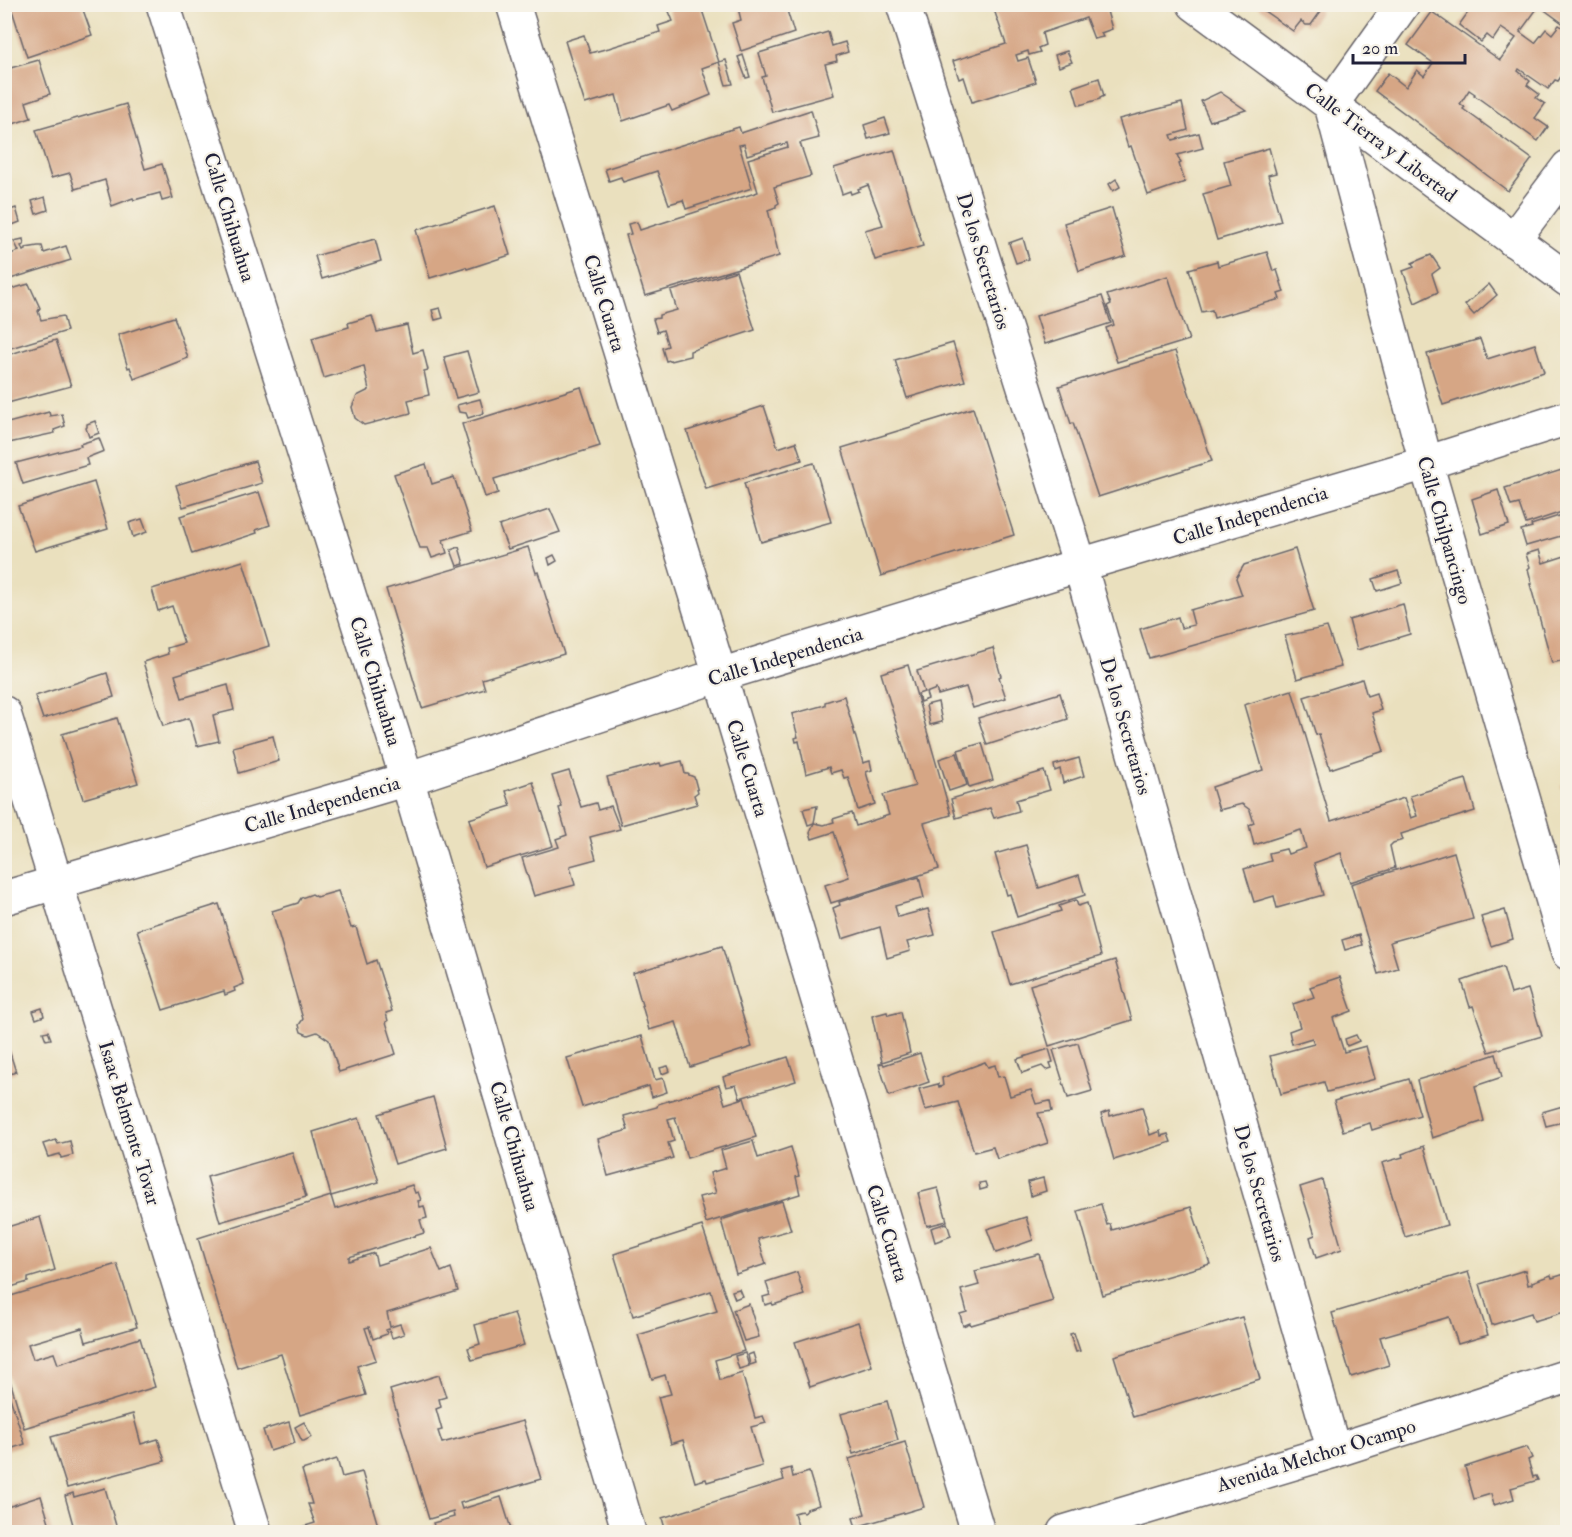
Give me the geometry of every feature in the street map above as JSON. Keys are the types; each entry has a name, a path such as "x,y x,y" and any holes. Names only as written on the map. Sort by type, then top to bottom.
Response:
{"street":[{"name":"Calle Chihuahua","path":"163,4 407,779 629,1533"},
{"name":"Calle Cuarta","path":"513,4 720,675 978,1533"},
{"name":"De los Secretarios","path":"903,4 1080,565 1334,1451"},
{"name":"Calle Tierra y Libertad","path":"1194,4 1568,280"},
{"path":"1331,105 1403,4"},
{"name":"Calle Chilpancingo","path":"1331,105 1425,462 1568,953"},
{"path":"1514,240 1568,167"},
{"name":"Calle Independencia","path":"4,898 407,779 720,675 1568,418"},
{"name":"Isaac Belmonte Tovar","path":"4,713 255,1533"},
{"name":"Avenida Melchor Ocampo","path":"1064,1533 1334,1451 1568,1376"}],"building":[{"path":"18,4 86,4 82,7 92,35 27,57 11,7"},
{"path":"681,4 700,4 719,62 702,68 711,95 672,111 669,105 623,121 616,95 585,104 565,41 584,35 590,53 660,32 658,26 673,21 668,9"},
{"path":"737,4 785,4 794,33 741,51 732,23 741,20"},
{"path":"992,4 1111,4 1110,10 1107,11 1112,29 1101,33 1103,37 1094,39 1086,18 1042,33 1045,45 1038,48 1040,52 1029,55 1028,51 1016,55 1018,61 1028,58 1036,82 972,102 964,77 959,79 953,61 1006,44"},
{"path":"1259,4 1311,4 1321,11 1311,25 1306,25 1301,21 1293,31 1257,6"},
{"path":"1474,4 1568,4 1568,27 1539,6 1520,32 1535,43 1546,29 1552,34 1559,25 1568,31 1568,60 1564,65 1567,68 1558,81 1555,80 1548,89 1519,69 1518,71 1530,81 1527,85 1539,94 1536,98 1545,104 1535,118 1548,127 1538,141 1469,90 1460,104 1465,107 1463,109 1532,159 1508,191 1375,91 1388,73 1406,87 1417,70 1424,76 1433,63 1408,45 1432,12 1500,60 1516,38 1501,28 1493,40 1487,35 1481,42 1459,25"},
{"path":"828,32 832,46 845,42 848,52 836,56 837,61 825,64 834,95 772,112 762,77 766,76 759,53"},
{"path":"1067,51 1072,62 1059,67 1055,55"},
{"path":"743,55 750,77 746,78 738,57"},
{"path":"39,60 50,94 26,102 31,118 4,127 4,72 8,71 7,69"},
{"path":"726,60 733,84 726,85 719,62"},
{"path":"1099,78 1104,96 1078,104 1073,87"},
{"path":"1220,92 1246,110 1210,121 1201,101"},
{"path":"1182,103 1188,130 1171,135 1173,140 1199,133 1203,148 1177,155 1185,182 1148,195 1119,119"},
{"path":"126,104 145,169 162,164 173,198 162,201 160,193 134,200 133,198 112,206 105,180 75,189 70,173 51,178 36,130"},
{"path":"811,110 819,138 800,143 811,176 774,187 779,203 768,210 779,256 645,296 626,235 631,234 628,224 637,222 640,230 758,192 748,159 788,147 787,143 747,155 744,144 739,145 752,188 686,209 683,200 669,204 657,171 623,182 621,177 609,181 605,169 739,127 741,133"},
{"path":"885,118 890,133 868,139 864,125"},
{"path":"1269,148 1276,173 1268,175 1281,221 1217,240 1203,194 1231,186 1224,161"},
{"path":"894,150 923,246 875,260 865,230 883,225 868,185 851,194 850,191 842,194 834,168"},
{"path":"1116,179 1120,187 1113,191 1109,184"},
{"path":"45,197 48,210 36,214 32,201"},
{"path":"495,206 510,255 430,278 416,230"},
{"path":"16,208 20,222 7,227 12,241 4,243 4,212"},
{"path":"1112,208 1126,256 1079,271 1064,223"},
{"path":"1023,238 1029,259 1016,263 1009,243"},
{"path":"23,239 24,245 21,246 23,251 26,248 42,246 44,253 66,246 71,260 4,281 4,256 19,251 14,241"},
{"path":"375,239 381,261 322,279 315,256"},
{"path":"1267,252 1273,271 1277,270 1284,292 1278,294 1280,299 1214,318 1212,310 1202,312 1189,269 1217,261 1218,266"},
{"path":"1431,255 1440,268 1432,274 1438,292 1415,303 1403,271 1414,267 1412,263"},
{"path":"736,271 755,330 690,351 690,356 666,361 662,348 668,346 663,330 657,332 653,319 677,310 671,291"},
{"path":"1168,276 1189,340 1117,362 1106,328 1114,325 1107,306 1111,304 1107,295"},
{"path":"29,284 40,308 38,311 41,320 63,316 67,331 4,350 4,291"},
{"path":"1489,284 1497,295 1474,315 1465,305"},
{"path":"1102,296 1111,323 1045,344 1036,316"},
{"path":"440,308 443,318 435,320 432,310"},
{"path":"372,316 377,332 407,325 413,353 423,350 428,370 424,371 429,395 408,400 411,413 364,425 355,418 352,407 357,396 369,390 364,366 324,378 312,338 349,327 348,323"},
{"path":"174,317 188,358 134,379 130,367 128,368 118,335"},
{"path":"1480,339 1487,359 1535,344 1544,372 1443,405 1427,354"},
{"path":"56,340 71,386 4,404 4,356"},
{"path":"953,343 965,381 907,398 895,360"},
{"path":"467,351 479,392 456,398 444,357"},
{"path":"1175,351 1212,461 1098,497 1059,386"},
{"path":"581,387 600,446 494,479 498,493 485,497 462,424"},
{"path":"480,399 484,413 468,418 466,413 459,412 457,405"},
{"path":"764,406 778,448 796,442 802,460 706,489 687,431"},
{"path":"973,408 1014,535 881,576 842,448"},
{"path":"49,412 50,416 62,414 65,426 54,430 55,433 4,444 4,424"},
{"path":"95,421 99,433 89,437 87,424"},
{"path":"99,438 104,451 86,458 88,465 23,484 16,463 81,446 80,444"},
{"path":"255,461 262,483 183,507 176,485"},
{"path":"814,463 831,522 761,542 744,483"},
{"path":"426,464 432,484 454,477 472,531 443,540 447,553 432,558 428,548 420,548 394,474"},
{"path":"1568,468 1568,510 1526,524 1519,504 1511,506 1505,488"},
{"path":"94,482 108,529 35,551 18,506"},
{"path":"1498,490 1509,525 1482,534 1472,499"},
{"path":"259,492 270,525 256,530 257,533 192,554 180,516"},
{"path":"550,509 560,532 508,549 499,526"},
{"path":"1568,513 1568,534 1526,546 1521,530"},
{"path":"142,519 147,532 133,537 129,523"},
{"path":"459,547 464,564 457,566 451,550"},
{"path":"528,547 564,654 482,679 485,689 422,708 386,589"},
{"path":"1295,549 1314,611 1149,658 1140,629 1178,617 1181,628 1194,625 1190,610 1242,595 1236,578 1244,565"},
{"path":"1539,550 1543,563 1565,556 1568,564 1568,659 1552,663 1530,584 1532,584 1528,569 1530,567 1526,554"},
{"path":"554,555 557,561 550,565 548,558"},
{"path":"243,561 269,646 175,675 182,698 228,685 234,710 213,715 219,741 197,746 189,718 163,726 143,662 168,654 167,648 184,643 172,606 158,611 152,589"},
{"path":"1398,571 1402,583 1377,591 1373,579"},
{"path":"1403,604 1410,634 1357,650 1349,620"},
{"path":"1327,627 1341,667 1297,679 1285,636"},
{"path":"993,648 1006,698 973,708 966,687 938,695 936,689 926,693 928,699 920,702 918,694 924,692 917,671"},
{"path":"908,665 951,815 924,823 939,869 831,903 825,885 849,877 834,832 812,839 810,832 814,823 824,825 834,822 833,819 852,813 856,826 889,815 883,795 915,786 881,673"},
{"path":"107,673 114,697 43,719 35,696"},
{"path":"1362,679 1367,696 1376,693 1381,710 1372,713 1384,751 1330,769 1304,697"},
{"path":"1292,690 1331,821 1404,798 1411,818 1417,816 1410,796 1466,779 1475,811 1401,834 1403,840 1390,846 1395,868 1350,882 1341,853 1314,863 1323,895 1277,908 1274,896 1254,902 1244,869 1271,861 1269,853 1286,849 1288,854 1306,848 1301,830 1254,845 1249,825 1254,823 1250,810 1242,804 1219,810 1212,787 1263,770 1244,705"},
{"path":"1060,693 1068,719 987,745 978,718"},
{"path":"844,696 863,763 870,761 872,770 866,772 875,804 858,810 848,777 844,778 841,770 831,773 829,767 806,774 799,741 796,742 795,738 798,737 792,714 825,705 825,702"},
{"path":"938,702 942,722 930,725 926,705"},
{"path":"117,718 138,783 83,799 62,734"},
{"path":"273,736 279,761 239,773 233,747"},
{"path":"982,743 993,780 969,787 958,750"},
{"path":"957,753 967,785 949,791 939,759"},
{"path":"1079,758 1084,776 1063,783 1060,769 1055,771 1054,765"},
{"path":"682,761 685,774 694,777 698,792 694,795 697,804 621,825 607,777 660,763 661,766"},
{"path":"569,771 581,807 596,803 598,810 611,806 620,829 590,837 596,859 570,866 575,885 534,896 522,858 559,847 556,839 567,835 559,808 562,807 552,776"},
{"path":"1044,771 1050,790 1016,800 1019,811 994,818 990,808 956,818 951,799"},
{"path":"533,782 553,846 484,867 469,819 511,806 506,791"},
{"path":"1568,783 1568,805 1567,805 1561,785"},
{"path":"817,806 814,823 808,825 803,809"},
{"path":"1026,845 1039,888 1079,875 1085,895 1017,917 1010,894 1007,895 995,854"},
{"path":"1454,852 1473,919 1390,942 1398,968 1378,974 1351,884"},
{"path":"919,877 924,898 895,906 898,917 928,909 935,935 907,942 910,951 887,958 880,927 842,939 833,908 840,905 839,902"},
{"path":"338,891 351,928 356,927 367,964 376,960 392,1011 386,1013 388,1021 386,1022 396,1054 339,1072 329,1040 317,1032 308,1035 301,1032 299,1025 303,1019 272,911 298,903 301,898 312,894 317,897"},
{"path":"1076,900 1078,906 1087,903 1101,956 1010,984 994,932 1061,911 1059,906"},
{"path":"219,904 244,984 225,995 224,991 163,1010 137,930"},
{"path":"1505,910 1513,939 1491,946 1481,917"},
{"path":"1359,935 1362,945 1345,950 1342,940"},
{"path":"722,946 752,1047 690,1067 676,1022 649,1030 633,973"},
{"path":"1115,960 1132,1020 1049,1046 1030,985"},
{"path":"1503,967 1511,994 1528,989 1542,1036 1489,1052 1462,981"},
{"path":"1340,977 1352,1011 1333,1018 1344,1052 1366,1046 1375,1079 1327,1092 1324,1082 1281,1094 1270,1056 1314,1044 1312,1038 1292,1044 1289,1031 1300,1027 1293,1004 1314,997 1310,987"},
{"path":"42,1008 44,1016 36,1019 33,1011"},
{"path":"887,1012 888,1015 901,1012 910,1053 882,1062 872,1016"},
{"path":"48,1031 51,1039 46,1040 43,1032"},
{"path":"4,1034 16,1072 4,1076"},
{"path":"1356,1035 1359,1041 1347,1046 1345,1039"},
{"path":"642,1036 655,1080 663,1078 667,1092 652,1097 649,1086 582,1107 567,1058"},
{"path":"1078,1043 1092,1091 1068,1098 1053,1050"},
{"path":"1049,1049 1053,1062 1050,1063 1052,1068 1046,1070 1042,1066 1022,1073 1017,1059"},
{"path":"920,1053 929,1082 889,1096 879,1064 884,1065"},
{"path":"1496,1054 1502,1077 1475,1086 1484,1121 1432,1138 1417,1080"},
{"path":"788,1057 796,1081 740,1098 736,1085 726,1087 723,1077"},
{"path":"985,1062 988,1067 995,1065 998,1077 1004,1076 1010,1096 1031,1090 1036,1104 1050,1101 1052,1111 1038,1113 1048,1143 997,1159 993,1147 974,1152 958,1102 925,1110 919,1089 938,1084 939,1087 943,1086 942,1078"},
{"path":"668,1066 670,1071 662,1074 660,1068"},
{"path":"1409,1079 1420,1115 1372,1130 1370,1123 1343,1131 1334,1101"},
{"path":"719,1085 725,1104 744,1098 756,1137 687,1158 675,1117 668,1119 674,1141 668,1143 673,1158 608,1176 598,1139 628,1130 624,1116"},
{"path":"433,1097 447,1148 395,1164 379,1114"},
{"path":"1563,1106 1567,1121 1546,1126 1542,1112"},
{"path":"1142,1107 1150,1135 1160,1131 1161,1136 1168,1134 1171,1142 1114,1160 1101,1114 1109,1111 1110,1116"},
{"path":"359,1118 379,1182 331,1196 313,1132"},
{"path":"56,1140 58,1144 70,1141 73,1155 61,1158 60,1154 48,1157 43,1144"},
{"path":"753,1141 758,1158 791,1147 799,1176 796,1177 800,1194 706,1223 699,1197 716,1193 710,1173 726,1168 721,1150"},
{"path":"1424,1146 1447,1225 1405,1237 1382,1163 1403,1157 1402,1154"},
{"path":"292,1152 306,1197 220,1222 207,1177"},
{"path":"1043,1178 1046,1191 1031,1196 1028,1182"},
{"path":"1322,1180 1342,1249 1316,1258 1310,1237 1315,1235 1300,1187"},
{"path":"985,1182 987,1188 980,1190 979,1183"},
{"path":"412,1185 415,1193 418,1192 421,1200 418,1201 420,1207 424,1206 427,1218 420,1220 424,1233 349,1257 349,1261 374,1253 377,1265 431,1248 441,1272 451,1268 458,1291 387,1313 390,1327 400,1324 404,1334 392,1338 389,1329 386,1330 387,1334 373,1339 369,1327 365,1328 376,1360 357,1366 366,1395 300,1415 281,1354 237,1368 198,1238 331,1196 335,1209"},
{"path":"938,1188 947,1221 927,1226 918,1193"},
{"path":"782,1201 791,1230 758,1239 766,1264 736,1274 721,1220"},
{"path":"1101,1204 1107,1225 1110,1224 1112,1230 1191,1207 1210,1264 1102,1295 1078,1211"},
{"path":"40,1217 55,1270 28,1278 28,1282 4,1289 4,1228"},
{"path":"1026,1217 1033,1240 996,1253 987,1229"},
{"path":"947,1223 951,1236 935,1242 931,1228"},
{"path":"702,1226 744,1351 715,1360 720,1380 742,1373 755,1418 763,1416 766,1423 751,1427 762,1466 707,1482 706,1479 695,1482 683,1440 671,1444 658,1397 671,1394 665,1375 652,1379 638,1335 717,1311 711,1291 633,1316 614,1254"},
{"path":"1039,1254 1053,1301 963,1326 960,1314 967,1312 961,1290 979,1285 975,1271"},
{"path":"117,1264 137,1327 86,1342 82,1328 28,1344 33,1359 54,1353 58,1364 140,1338 155,1387 24,1428 6,1367 4,1368 4,1298"},
{"path":"1525,1270 1528,1285 1551,1275 1552,1278 1568,1273 1568,1311 1534,1321 1531,1313 1492,1325 1480,1284"},
{"path":"797,1272 804,1295 773,1305 772,1303 765,1305 763,1297 770,1295 766,1282"},
{"path":"1468,1272 1488,1335 1458,1344 1449,1317 1380,1337 1389,1365 1351,1377 1332,1313"},
{"path":"739,1289 742,1296 735,1299 732,1291"},
{"path":"749,1304 759,1337 744,1341 733,1310"},
{"path":"514,1313 524,1345 472,1360 468,1348 480,1344 475,1325"},
{"path":"1242,1317 1260,1379 1133,1417 1114,1356"},
{"path":"858,1322 872,1366 810,1387 795,1342"},
{"path":"1074,1333 1080,1351 1076,1352 1070,1334"},
{"path":"745,1353 749,1366 739,1369 735,1356"},
{"path":"753,1353 756,1363 750,1365 748,1355"},
{"path":"439,1375 446,1397 439,1399 441,1407 436,1409 442,1430 438,1431 442,1443 523,1421 541,1479 460,1503 462,1509 501,1497 512,1532 436,1532 433,1523 454,1517 453,1512 429,1519 390,1390"},
{"path":"4,1379 25,1444 4,1451"},
{"path":"887,1401 898,1440 853,1454 841,1414"},
{"path":"133,1414 141,1444 158,1439 165,1461 67,1488 51,1437"},
{"path":"289,1422 295,1443 270,1451 263,1430"},
{"path":"304,1422 312,1437 302,1441 295,1427"},
{"path":"905,1442 924,1507 856,1527 853,1518 865,1514 849,1459"},
{"path":"1527,1447 1532,1458 1528,1460 1533,1477 1536,1476 1538,1480 1511,1488 1514,1499 1494,1505 1491,1494 1474,1499 1465,1467"},
{"path":"337,1459 342,1477 362,1472 379,1529 370,1532 293,1532 292,1530 315,1523 308,1504 312,1504 302,1470"},
{"path":"791,1468 793,1477 809,1472 819,1505 807,1509 804,1513 801,1511 794,1513 800,1532 666,1532 662,1518 784,1480 781,1471"},
{"path":"105,1488 117,1529 104,1532 75,1532 65,1496 73,1493 74,1497"},
{"path":"41,1496 52,1532 4,1532 4,1508"}]}
